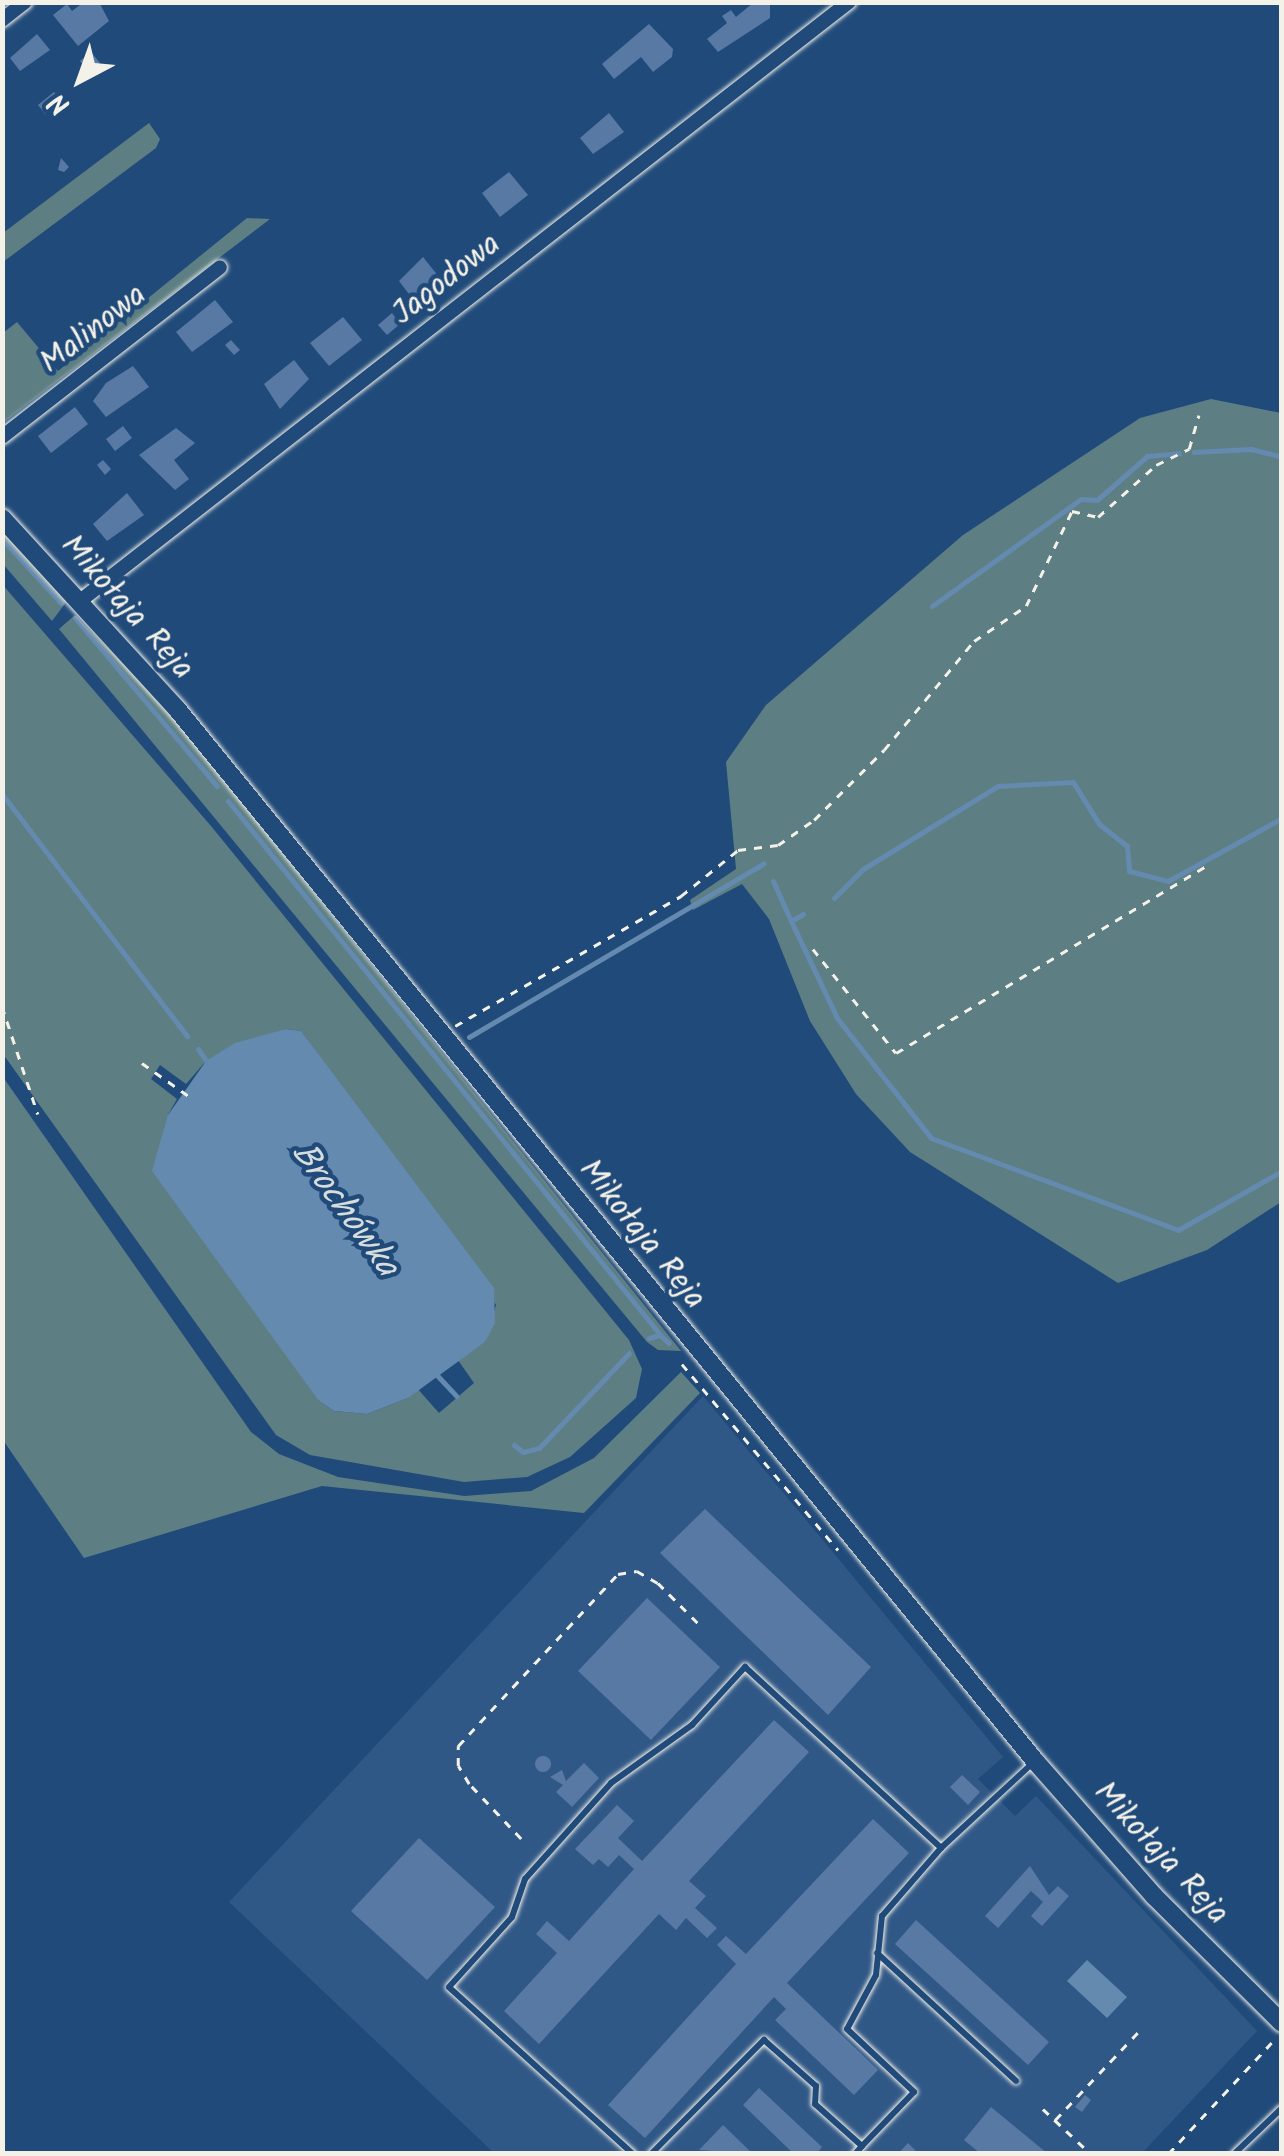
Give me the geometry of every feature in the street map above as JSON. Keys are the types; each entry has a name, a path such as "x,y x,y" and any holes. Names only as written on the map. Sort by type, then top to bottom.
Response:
{"street":[{"path":"2,20 25,2"},
{"name":"Jagodowa","path":"80,601 849,2"},
{"name":"Malinowa","path":"2,437 220,267"},
{"name":"Mikołaja Reja","path":"2,518 176,710 1035,1762 1282,2027"}],"lane":[{"path":"633,2154 448,1987 512,1917 525,1879 611,1783 692,1725 745,1667 941,1848"},
{"path":"855,2154 914,2092 847,2029 869,1994 882,1916 941,1848 1035,1762"},
{"path":"877,1953 1016,2080"},
{"path":"650,2154 764,2040 816,2086 816,2104 862,2146"},
{"path":"1234,2154 1282,2108"},
{"path":"660,2144 670,2154"}],"path":[{"path":"439,1034 681,896 738,850 778,846 814,820 906,724 974,640 1026,606 1072,511 1098,517 1156,465 1189,449 1199,415"},
{"path":"813,949 896,1053 1208,865"},
{"path":"2,1006 38,1114"},
{"path":"142,1063 193,1099"},
{"path":"521,1839 469,1784 458,1766 458,1746 618,1574 636,1571 658,1584 698,1624"},
{"path":"1168,2154 1282,2027"},
{"path":"1055,2120 1141,2029"},
{"path":"1044,2108 1091,2154"}],"shaded area":[{"path":"703,1396 1003,1757 978,1779 1015,1816 1036,1796 1257,2031 1142,2153 494,2153 229,1902"}],"green space":[{"path":"149,123 160,139 156,148 3,262 3,233"},
{"path":"247,218 270,219 3,423 3,333 17,322 58,371"},
{"path":"1211,399 1281,413 1281,1202 1207,1250 1118,1283 910,1152 856,1094 810,1021 769,919 742,884 693,910 690,900 736,869 726,762 766,705 963,535 1140,418"},
{"path":"2,531 67,601 52,621 3,564"},
{"path":"2,584 211,826 629,1340 642,1369 636,1398 570,1457 527,1477 464,1482 310,1455 276,1435 3,1054","holes":["286,1029 301,1031 496,1305 485,1342 458,1360 474,1383 439,1413 416,1387 408,1398 367,1414 334,1411 319,1401 168,1115 177,1099 151,1079 160,1065 186,1084 206,1061"]},
{"path":"75,615 165,707 681,1351 658,1350 647,1342 59,629"},
{"path":"3,1077 251,1432 279,1454 338,1477 464,1496 531,1491 594,1458 681,1372 700,1393 584,1513 322,1486 84,1558 3,1440"}],"water":[{"path":"286,1029 301,1031 494,1288 495,1323 485,1342 408,1398 367,1414 334,1411 319,1401 152,1171 168,1115 206,1061 235,1043"},
{"path":"1087,1960 1127,1997 1107,2018 1067,1981"}],"building":[{"path":"84,2 100,4 109,21 78,46 53,15 67,4 72,11"},
{"path":"753,3 770,3 770,18 718,52 707,39 727,23 722,16 731,10 736,17"},
{"path":"649,24 673,49 672,57 653,72 641,57 614,79 602,64"},
{"path":"37,34 50,50 20,71 10,58"},
{"path":"91,52 100,63 89,72 80,61"},
{"path":"54,92 62,101 45,114 38,105"},
{"path":"609,113 624,132 593,154 580,138"},
{"path":"61,158 69,167 64,172 58,170"},
{"path":"509,172 528,195 500,217 482,193"},
{"path":"423,257 439,277 412,298 399,281"},
{"path":"215,300 233,322 192,352 176,332"},
{"path":"392,313 400,324 387,335 378,325"},
{"path":"343,317 362,340 329,366 310,343"},
{"path":"231,340 240,350 234,355 225,345"},
{"path":"294,360 309,379 280,409 264,384"},
{"path":"133,366 149,387 106,417 93,401 106,383"},
{"path":"75,407 88,424 51,453 38,436"},
{"path":"123,426 132,438 115,451 106,439"},
{"path":"176,428 195,443 174,460 189,479 175,490 139,455"},
{"path":"103,460 111,469 105,475 97,465"},
{"path":"127,493 144,515 107,541 93,524"},
{"path":"705,1509 871,1667 828,1715 660,1553"},
{"path":"647,1598 720,1667 651,1740 578,1671"},
{"path":"774,1720 809,1752 689,1881 706,1896 695,1908 717,1928 707,1938 686,1918 676,1930 659,1914 539,2044 504,2011 557,1953 536,1934 547,1921 569,1941 634,1869 619,1855 608,1867 599,1859 593,1865 575,1849 617,1805 634,1821 618,1838 642,1861"},
{"path":"543,1756 551,1764 543,1772 535,1764"},
{"path":"584,1763 599,1778 572,1807 556,1792 563,1785 550,1777 562,1770 566,1781"},
{"path":"962,1775 980,1792 968,1805 950,1787"},
{"path":"873,1819 909,1853 787,1983 878,2070 854,2095 775,2020 786,2009 774,1997 645,2138 608,2105 736,1964 717,1945 726,1936 746,1954"},
{"path":"419,1838 495,1907 427,1980 351,1911"},
{"path":"1030,1866 1049,1895 1058,1886 1069,1896 1042,1926 1031,1916 1043,1902 1031,1891 998,1928 985,1916"},
{"path":"916,1920 1049,2042 1028,2065 895,1944"},
{"path":"759,2088 822,2147 816,2154 794,2154 743,2105"},
{"path":"1085,2095 1091,2100 1082,2112 1075,2107"},
{"path":"991,2107 1048,2154 981,2154 964,2140"},
{"path":"723,2125 753,2154 699,2150"},
{"path":"908,2143 919,2154 898,2154"}],"waterway":[{"path":"1194,452 1251,449 1282,457"},
{"path":"932,606 1081,499 1097,500 1147,456 1179,453"},
{"path":"2,539 61,603"},
{"path":"75,618 217,786"},
{"path":"834,898 863,869 998,786 1073,782 1099,824 1127,846 1129,871 1168,881 1282,818"},
{"name":"Brochówka","path":"2,794 187,1036"},
{"path":"228,801 662,1337"},
{"path":"469,1037 764,863"},
{"path":"773,881 791,921 803,914"},
{"path":"791,921 837,1018 931,1138 1178,1230 1282,1171"},
{"name":"Brochówka","path":"198,1049 209,1065"},
{"name":"Brochówka","path":"649,1338 660,1335 669,1343"},
{"name":"Brochówka","path":"514,1445 523,1452 539,1448 629,1353"},
{"name":"Brochówka","path":"434,1372 456,1396"}]}
